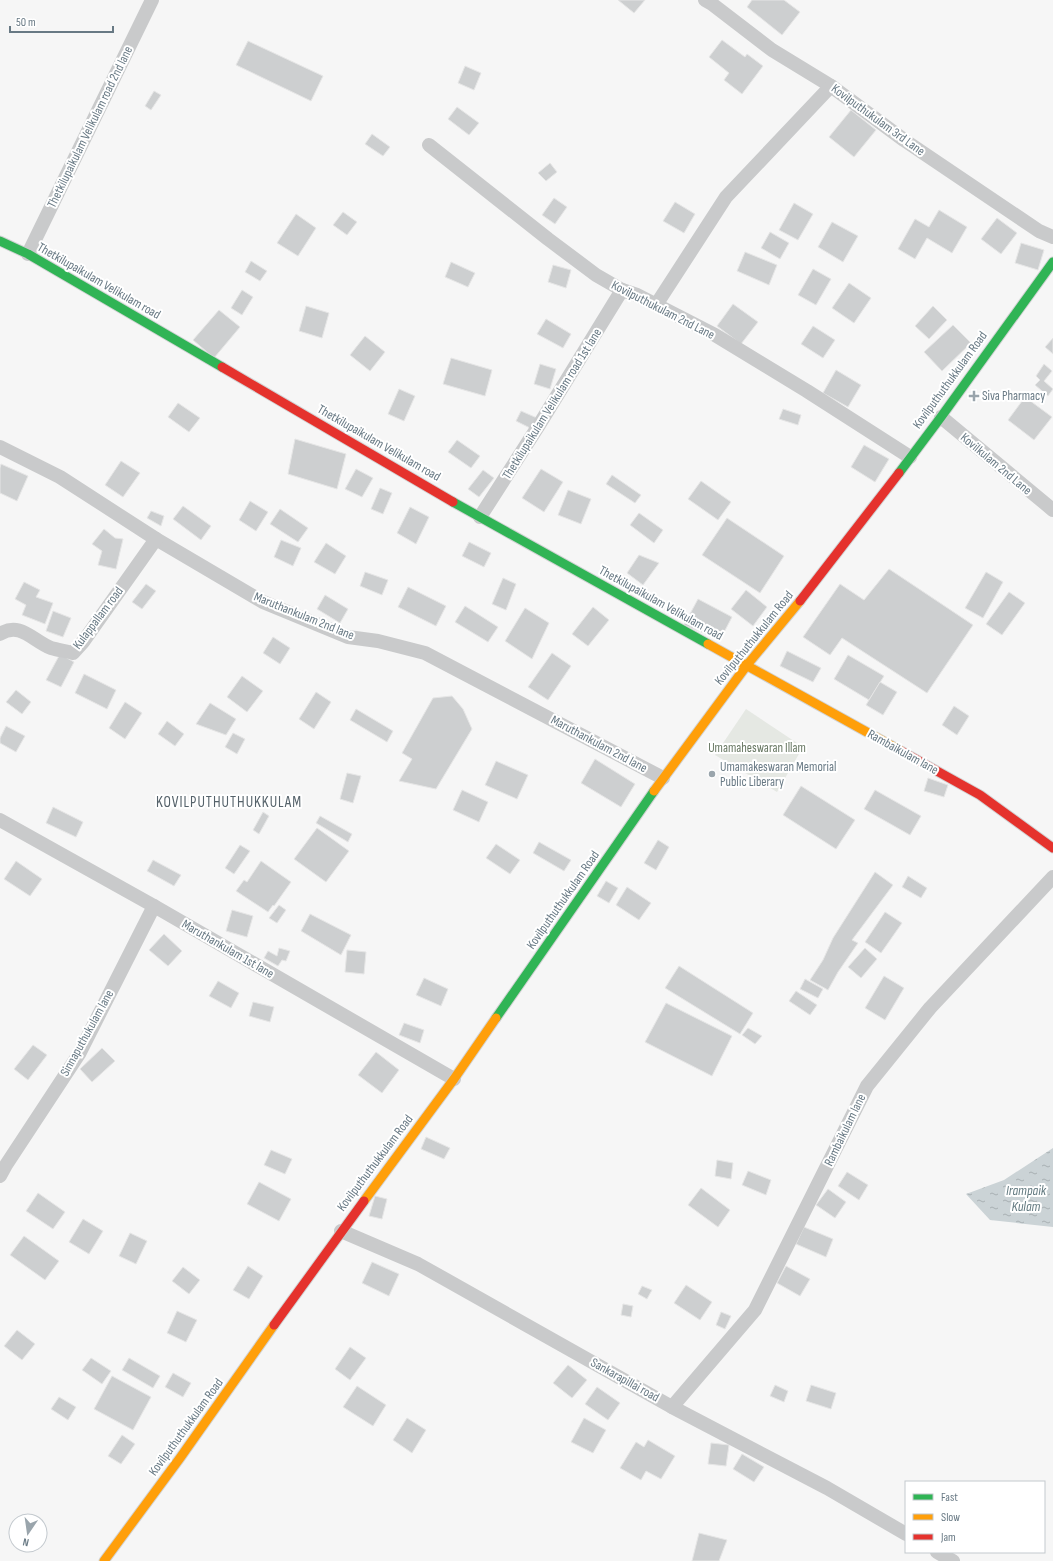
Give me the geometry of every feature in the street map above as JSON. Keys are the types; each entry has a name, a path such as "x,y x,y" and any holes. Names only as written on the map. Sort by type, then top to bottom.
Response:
{"street":[{"name":"Thetkilupaikulam Velikulam road 2nd lane","path":"28,254 152,0"},
{"name":"Kovilputhukulam 3rd Lane","path":"710,1 772,50 831,86 904,140 1039,231 1053,237"},
{"path":"656,305 726,197 831,86"},
{"name":"Kovilputhukulam 2nd Lane","path":"429,145 596,275 622,290 656,305 728,343 807,391 910,457"},
{"name":"Thetkilupaikulam Velikulam road","path":"0,241 28,254 480,517 747,665"},
{"name":"Kovilputhuthukkulam Road","path":"104,1561 180,1458 341,1231 454,1079 663,778 747,665 819,578 941,417 1053,262"},
{"name":"Thetkilupaikulam Velikulam road 1st lane","path":"480,517 539,425 622,290"},
{"name":"Kovilkulam 2nd Lane","path":"941,417 1053,510"},
{"name":"Maruthankulam 2nd lane","path":"0,447 60,477 156,539 264,602 348,637 378,641 425,652 663,778"},
{"name":"Kulappallam road","path":"0,634 7,630 21,630 50,647 73,653 83,642 156,539"},
{"name":"Rambaikulam lane","path":"747,665 980,795 1053,848"},
{"name":"Maruthankulam 1st lane","path":"0,820 154,906 454,1079"},
{"name":"Rambaikulam lane","path":"672,1407 755,1310 867,1086 930,1008 1053,877"},
{"name":"Sinnaputhukulam lane","path":"0,1176 79,1054 154,906"},
{"name":"Sankarapillai road","path":"341,1231 418,1264 672,1407 827,1488 905,1533"},
{"path":"939,1553 953,1561"}],"green space":[{"name":"Umamaheswaran Illam","path":"746,709 803,747 777,792 715,755"}],"water":[{"name":"Irampaik Kulam","path":"1053,1148 1053,1227 990,1220 966,1194 1004,1180"}],"building":[{"path":"618,0 645,0 634,13"},
{"path":"752,0 784,0 800,12 782,35 747,7"},
{"path":"722,40 745,57 747,54 763,66 742,94 724,80 729,73 709,57"},
{"path":"248,41 323,76 311,101 236,65"},
{"path":"465,66 481,73 474,90 458,83"},
{"path":"154,91 161,95 151,110 145,106"},
{"path":"457,107 479,123 469,135 448,119"},
{"path":"851,110 876,130 854,157 829,137"},
{"path":"372,134 390,147 383,156 365,144"},
{"path":"550,163 557,172 546,181 538,173"},
{"path":"554,198 567,207 555,224 542,215"},
{"path":"675,202 695,214 684,233 663,221"},
{"path":"794,203 813,214 798,240 779,230"},
{"path":"939,210 967,227 952,253 927,238 915,259 898,249 915,219 929,227"},
{"path":"343,212 357,222 347,235 333,225"},
{"path":"296,214 316,228 298,256 277,243"},
{"path":"997,218 1017,233 1001,254 981,239"},
{"path":"832,222 858,236 843,262 818,247"},
{"path":"770,232 789,243 780,259 761,248"},
{"path":"1021,243 1044,250 1038,270 1015,263"},
{"path":"745,252 777,265 769,285 737,271"},
{"path":"251,261 267,271 260,281 245,272"},
{"path":"451,262 475,273 468,287 445,277"},
{"path":"553,265 571,270 566,288 548,282"},
{"path":"813,269 831,279 816,305 798,295"},
{"path":"849,283 871,298 854,323 832,308"},
{"path":"242,290 253,297 242,315 231,308"},
{"path":"733,304 758,322 741,344 717,326"},
{"path":"306,306 329,313 322,338 299,331"},
{"path":"933,306 947,320 929,339 915,326"},
{"path":"219,310 240,327 214,358 193,340"},
{"path":"546,319 571,334 563,348 537,334"},
{"path":"953,325 971,343 942,371 924,352"},
{"path":"813,326 835,340 823,358 801,344"},
{"path":"365,336 385,352 370,371 350,355"},
{"path":"1053,338 1053,354 1045,347"},
{"path":"451,358 492,370 485,396 443,384"},
{"path":"540,364 556,369 550,389 534,384"},
{"path":"1044,364 1052,371 1044,381 1053,389 1048,396 1035,385 1040,380 1036,376"},
{"path":"836,370 861,385 848,407 823,393"},
{"path":"399,389 415,396 404,421 388,414"},
{"path":"1025,397 1052,417 1034,440 1008,420"},
{"path":"178,403 200,418 189,432 168,417"},
{"path":"783,409 801,415 798,425 779,419"},
{"path":"521,411 537,418 532,429 516,421"},
{"path":"295,439 346,454 337,489 288,474"},
{"path":"457,440 480,456 471,468 448,452"},
{"path":"864,445 889,459 875,482 851,467"},
{"path":"121,461 140,473 123,497 105,485"},
{"path":"1,464 28,476 17,501 0,493"},
{"path":"356,469 373,478 362,497 345,489"},
{"path":"541,469 563,482 544,512 522,498"},
{"path":"483,470 494,478 479,497 468,489"},
{"path":"612,475 641,495 635,503 606,484"},
{"path":"701,481 731,502 718,520 688,499"},
{"path":"380,488 392,493 383,514 371,509"},
{"path":"568,490 591,499 581,524 558,515"},
{"path":"250,501 268,512 256,531 239,520"},
{"path":"183,506 211,526 201,540 173,519"},
{"path":"410,507 429,517 416,544 397,533"},
{"path":"280,509 308,528 298,542 270,524"},
{"path":"151,511 164,516 161,526 147,518"},
{"path":"639,513 663,530 654,543 630,525"},
{"path":"727,518 784,556 760,593 702,555"},
{"path":"104,529 115,538 123,539 116,569 98,565 102,551 92,544"},
{"path":"281,540 301,548 293,566 274,557"},
{"path":"469,542 491,553 484,567 462,556"},
{"path":"326,543 346,556 335,574 314,562"},
{"path":"639,555 659,563 643,585 627,573"},
{"path":"889,569 973,625 927,693 842,638 830,655 803,637 840,584 864,600"},
{"path":"365,572 388,580 382,595 360,586"},
{"path":"986,572 1003,582 983,618 965,608"},
{"path":"503,578 516,584 506,610 492,604"},
{"path":"24,582 40,590 36,597 53,603 45,624 22,615 26,605 15,599"},
{"path":"146,584 156,591 142,609 132,602"},
{"path":"408,587 446,606 436,626 398,607"},
{"path":"746,590 767,607 753,626 731,609"},
{"path":"1009,592 1025,603 1002,635 986,624"},
{"path":"325,595 348,609 340,623 317,609"},
{"path":"698,599 732,617 721,638 711,636 684,625"},
{"path":"465,606 498,627 488,642 455,622"},
{"path":"593,607 609,620 588,646 572,634"},
{"path":"525,608 549,623 532,659 505,641"},
{"path":"53,611 71,618 63,637 46,631"},
{"path":"273,637 290,648 280,664 263,653"},
{"path":"787,651 821,668 813,682 780,666"},
{"path":"552,653 571,666 548,700 528,687"},
{"path":"60,654 74,662 61,687 46,680"},
{"path":"848,655 884,676 869,700 834,679"},
{"path":"84,674 116,690 107,709 75,693"},
{"path":"242,676 263,691 247,712 227,697"},
{"path":"880,682 897,692 883,715 866,705"},
{"path":"16,690 31,702 22,714 6,702"},
{"path":"316,692 331,702 314,729 299,719"},
{"path":"452,696 463,709 472,729 436,789 399,781 412,759 402,753 433,698"},
{"path":"125,702 142,713 125,739 109,728"},
{"path":"210,703 236,719 226,735 196,724"},
{"path":"954,706 969,716 957,735 942,725"},
{"path":"356,709 393,731 387,742 350,720"},
{"path":"167,721 184,734 175,746 158,734"},
{"path":"6,726 25,736 16,752 0,743 0,738"},
{"path":"233,733 245,739 237,754 225,747"},
{"path":"595,759 635,784 621,807 581,783"},
{"path":"496,761 528,775 517,799 485,785"},
{"path":"347,773 361,776 353,803 340,799"},
{"path":"928,778 948,785 944,797 924,791"},
{"path":"801,786 855,820 836,849 783,815"},
{"path":"462,790 488,802 479,822 453,810"},
{"path":"875,790 921,816 910,835 864,809"},
{"path":"53,807 83,822 76,837 46,823"},
{"path":"263,812 269,816 259,834 253,830"},
{"path":"320,816 352,834 348,842 316,823"},
{"path":"317,828 349,851 326,882 294,859"},
{"path":"658,840 669,847 656,870 644,863"},
{"path":"539,842 571,860 564,871 533,853"},
{"path":"496,844 520,860 510,874 486,858"},
{"path":"240,845 250,851 234,874 225,868"},
{"path":"153,860 181,875 174,886 147,871"},
{"path":"16,861 42,879 30,896 4,879"},
{"path":"261,861 291,882 268,912 236,891 244,880 247,882"},
{"path":"875,872 893,885 852,940 858,943 838,972 828,990 810,980 823,960 833,938"},
{"path":"908,876 927,888 921,898 902,887"},
{"path":"606,881 618,888 609,903 597,896"},
{"path":"627,887 651,903 639,920 616,905"},
{"path":"279,905 286,910 277,923 269,918"},
{"path":"232,910 253,916 247,937 226,931"},
{"path":"885,912 902,923 881,953 865,942"},
{"path":"310,914 351,935 341,955 301,931"},
{"path":"164,934 182,951 168,966 149,950"},
{"path":"279,948 290,951 286,961 282,960 278,966 264,958 268,951 277,956"},
{"path":"865,948 877,959 861,978 848,967"},
{"path":"347,950 366,952 364,974 345,972"},
{"path":"679,966 753,1013 740,1034 665,988"},
{"path":"884,976 904,988 885,1020 865,1008"},
{"path":"424,978 448,989 441,1006 416,995"},
{"path":"805,979 823,989 818,998 800,989"},
{"path":"218,981 239,993 231,1008 209,996"},
{"path":"796,991 817,1005 810,1015 789,1001"},
{"path":"253,1002 274,1007 270,1022 249,1016"},
{"path":"666,1003 732,1036 712,1076 645,1042"},
{"path":"404,1023 424,1030 420,1043 399,1035"},
{"path":"748,1028 762,1036 755,1044 742,1035"},
{"path":"33,1045 47,1055 28,1080 14,1069"},
{"path":"102,1048 115,1061 92,1082 80,1069"},
{"path":"376,1052 399,1070 382,1093 358,1075"},
{"path":"426,1137 450,1148 444,1159 421,1149"},
{"path":"271,1150 292,1159 285,1174 264,1165"},
{"path":"717,1160 733,1163 731,1179 715,1176"},
{"path":"748,1171 771,1180 766,1195 742,1185"},
{"path":"847,1172 868,1185 859,1200 838,1186"},
{"path":"259,1182 291,1199 279,1221 247,1204"},
{"path":"701,1188 730,1210 718,1227 688,1205"},
{"path":"828,1189 846,1202 835,1218 816,1205"},
{"path":"38,1193 65,1212 53,1229 26,1211"},
{"path":"375,1196 387,1199 382,1219 369,1216"},
{"path":"83,1219 103,1231 89,1254 69,1242"},
{"path":"804,1227 833,1239 826,1257 796,1244"},
{"path":"130,1233 147,1241 136,1264 119,1256"},
{"path":"24,1236 59,1261 45,1280 10,1255"},
{"path":"372,1262 399,1274 389,1296 362,1283"},
{"path":"248,1266 263,1276 249,1299 233,1290"},
{"path":"786,1266 810,1279 800,1296 777,1283"},
{"path":"183,1267 200,1280 189,1294 172,1281"},
{"path":"686,1285 712,1302 700,1320 674,1303"},
{"path":"642,1286 652,1290 647,1299 638,1294"},
{"path":"623,1304 633,1306 631,1317 621,1315"},
{"path":"177,1311 197,1320 186,1342 167,1333"},
{"path":"721,1312 731,1316 725,1329 716,1325"},
{"path":"17,1330 35,1344 22,1360 4,1346"},
{"path":"350,1347 366,1358 350,1380 335,1369"},
{"path":"91,1358 111,1371 102,1384 82,1370"},
{"path":"129,1358 160,1376 153,1388 122,1370"},
{"path":"568,1365 587,1380 572,1398 553,1383"},
{"path":"173,1373 191,1383 183,1397 165,1387"},
{"path":"112,1376 151,1397 133,1430 94,1409"},
{"path":"775,1385 788,1391 784,1402 770,1396"},
{"path":"811,1385 836,1393 831,1409 806,1401"},
{"path":"357,1386 386,1405 373,1426 343,1407"},
{"path":"597,1387 620,1403 608,1420 585,1404"},
{"path":"59,1397 76,1407 68,1420 51,1409"},
{"path":"407,1418 426,1430 412,1453 393,1440"},
{"path":"584,1418 606,1430 593,1453 571,1442"},
{"path":"122,1435 135,1444 121,1464 108,1456"},
{"path":"648,1440 675,1456 661,1479 646,1471 641,1480 620,1468 636,1442 644,1447"},
{"path":"711,1443 729,1445 726,1466 708,1464"},
{"path":"742,1454 764,1467 754,1482 733,1469"},
{"path":"699,1533 727,1540 719,1561 692,1561"}],"traffic: fast":[{"path":"0,241 28,254 222,367"},
{"path":"899,473 1053,262"},
{"path":"453,502 708,644"},
{"path":"496,1018 654,791"}],"traffic: slow":[{"path":"654,791 747,665 800,601"},
{"path":"708,644 901,751"},
{"path":"364,1201 454,1079 496,1018"},
{"path":"104,1561 180,1458 274,1325"}],"traffic: jam":[{"path":"222,367 453,502"},
{"path":"800,601 899,473"},
{"path":"901,751 980,795 1053,848"},
{"path":"274,1325 364,1201"}],"place":[{"name":"Siva Pharmacy","path":"974,396"},
{"name":"Umamakeswaran Memorial Public Liberary","path":"712,774"}],"district":[{"name":"KOVILPUTHUTHUKKULAM","path":"229,802"}]}
